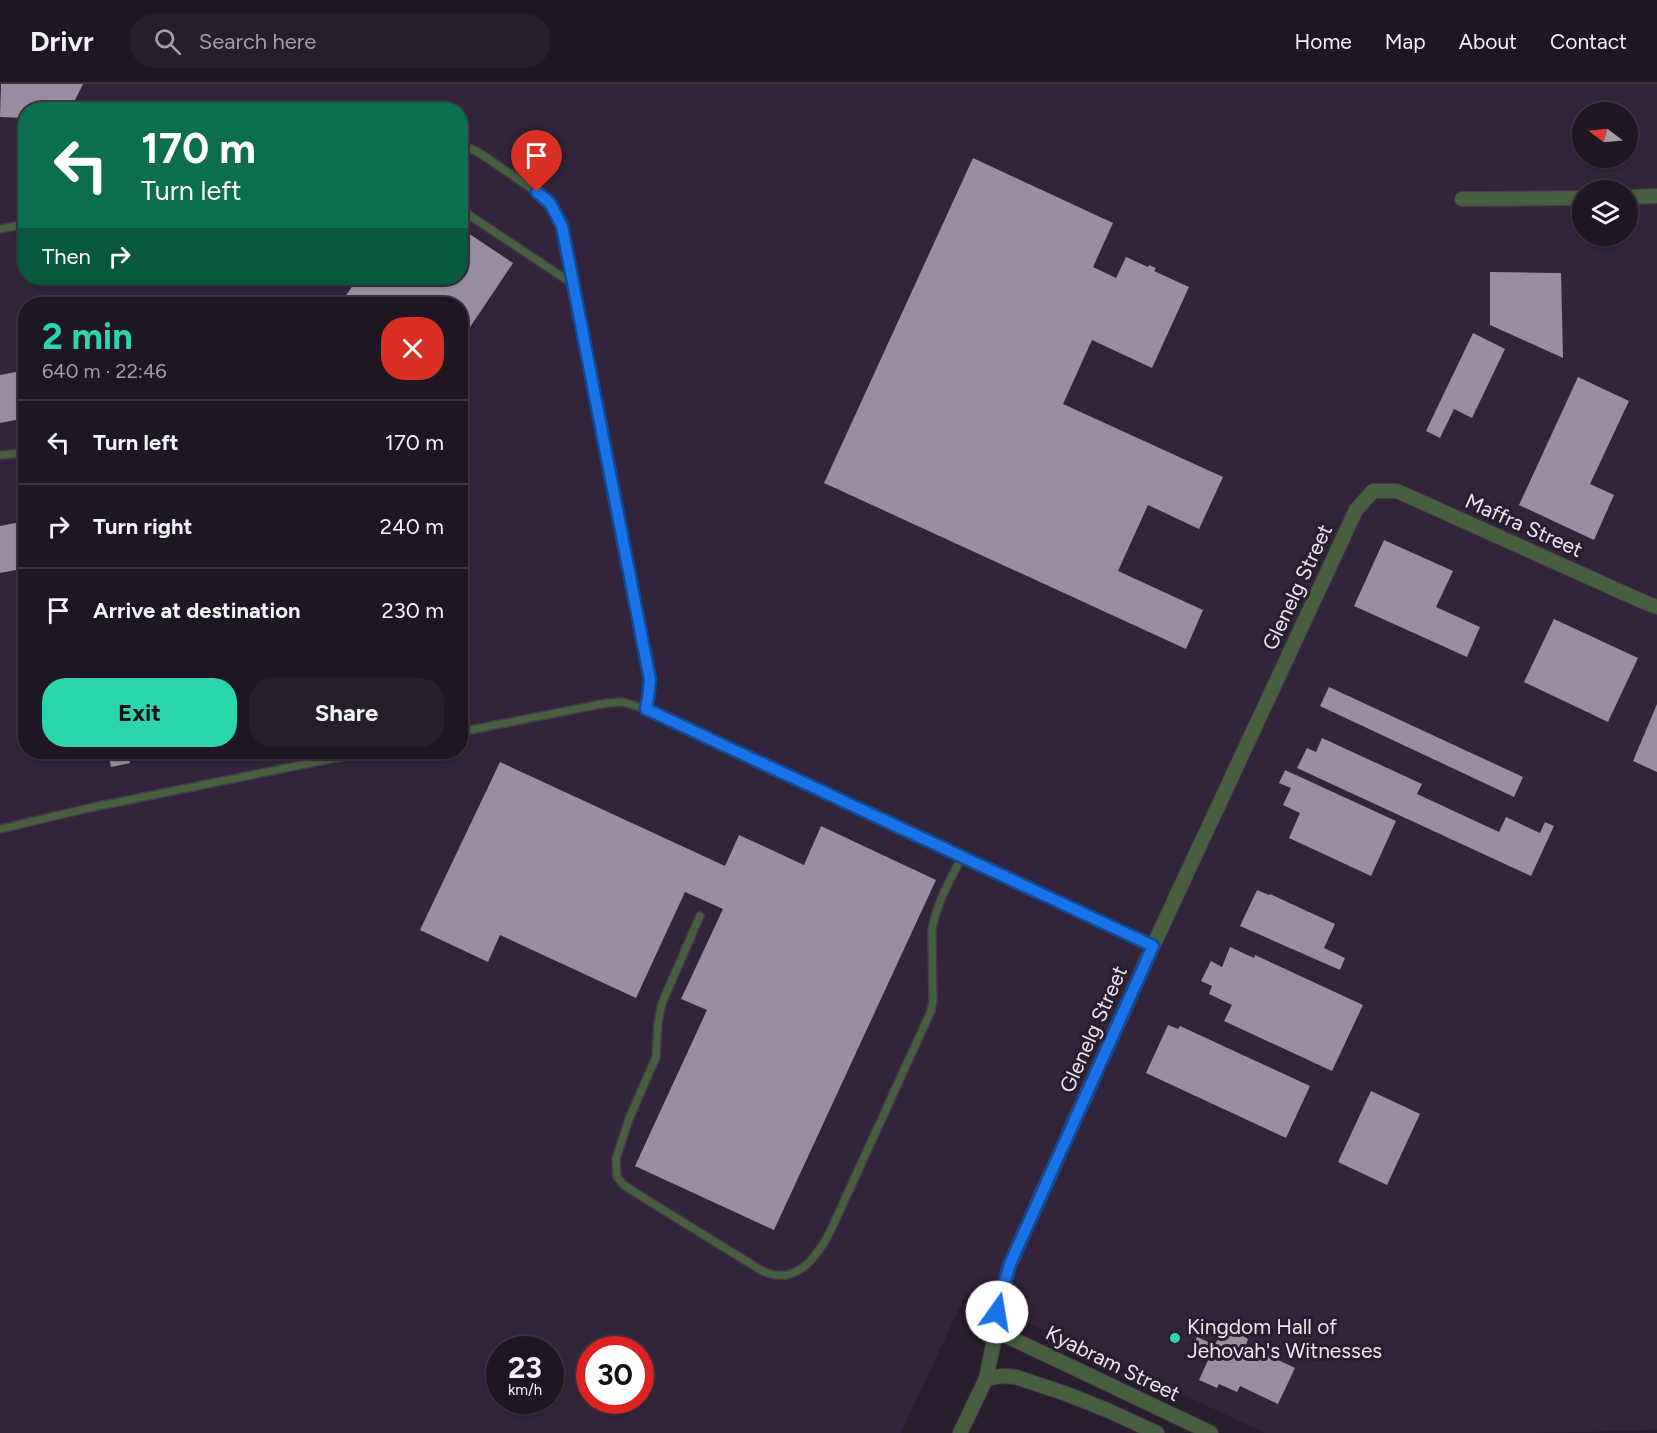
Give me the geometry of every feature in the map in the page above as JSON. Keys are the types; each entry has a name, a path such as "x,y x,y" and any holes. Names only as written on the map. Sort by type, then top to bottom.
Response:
{"street":[{"path":"1638,197 1657,196"},
{"path":"1462,199 1572,198"},
{"name":"Maffra Street","path":"1373,491 1397,490 1657,607"},
{"name":"Glenelg Street","path":"960,1433 986,1379 996,1331 998,1304 1010,1264 1153,946 1356,510 1373,491"},
{"name":"Kyabram Street","path":"996,1331 1211,1433"},
{"name":"Kyabram Street","path":"986,1379 1002,1376 1016,1377 1107,1410 1156,1433"}],"lane":[{"path":"468,148 537,192 550,203 562,226 650,680 646,709"},
{"path":"468,214 573,284"},
{"path":"0,229 18,226"},
{"path":"0,455 18,454"},
{"path":"468,730 607,703 623,702 646,709 1153,946"},
{"path":"0,829 89,808 330,759"},
{"path":"700,916 662,1003 656,1057 629,1119 615,1159 617,1176 624,1185 767,1274 782,1276 799,1270 807,1264 816,1257 823,1245 931,1011 933,920 962,857"}],"shaded area":[{"path":"0,84 1657,84 1657,1430 1536,1433 1265,1433 966,1294 901,1433 0,1433"}],"building":[{"path":"1,84 83,84 74,102 18,102 18,118 0,117"},
{"path":"973,158 1113,223 1093,267 1116,278 1126,257 1148,267 1149,265 1156,268 1154,271 1189,287 1152,368 1092,340 1063,404 1223,477 1199,529 1148,505 1118,571 1203,610 1186,649 824,483"},
{"path":"468,233 513,263 468,330 468,297 345,297 353,285 468,285"},
{"path":"1490,272 1561,273 1563,358 1490,325"},
{"path":"1473,333 1505,349 1472,418 1454,409 1440,438 1426,431"},
{"path":"18,372 18,420 0,423 0,375"},
{"path":"1578,377 1629,401 1590,484 1614,495 1594,540 1519,505"},
{"path":"18,523 18,570 0,573 0,526"},
{"path":"1384,540 1453,571 1436,607 1480,627 1467,657 1354,606"},
{"path":"1554,619 1638,658 1608,722 1524,682"},
{"path":"1329,687 1523,777 1514,797 1320,706"},
{"path":"1657,704 1657,772 1633,761"},
{"path":"1322,738 1422,784 1417,794 1499,832 1506,817 1540,833 1545,822 1554,826 1531,876 1297,768 1307,748 1316,752"},
{"path":"109,759 129,759 130,763 111,767"},
{"path":"500,762 725,866 739,835 804,865 821,826 936,880 774,1230 635,1166 707,1010 681,999 723,909 685,892 636,998 500,935 488,962 420,930"},
{"path":"1285,770 1396,821 1371,876 1289,838 1300,813 1283,805 1291,788 1279,783"},
{"path":"1257,890 1335,924 1324,948 1345,958 1340,970 1240,926"},
{"path":"1230,947 1254,958 1255,955 1363,1005 1332,1071 1224,1021 1232,1005 1209,994 1212,986 1201,981 1211,961 1222,967"},
{"path":"1168,1025 1178,1029 1180,1026 1310,1086 1286,1138 1146,1073"},
{"path":"1371,1091 1420,1114 1387,1185 1338,1162"},
{"path":"1226,1323 1243,1331 1241,1335 1248,1339 1246,1345 1295,1368 1278,1404 1240,1386 1237,1392 1219,1384 1217,1388 1199,1380 1209,1358 1191,1350 1197,1337 1215,1345"}],"place":[{"name":"Kingdom Hall of Jehovah's Witnesses","path":"1175,1338"}],"route":[{"path":"537,192 550,203 562,226 650,680 646,709 1153,946 1010,1264 997,1312"}]}
